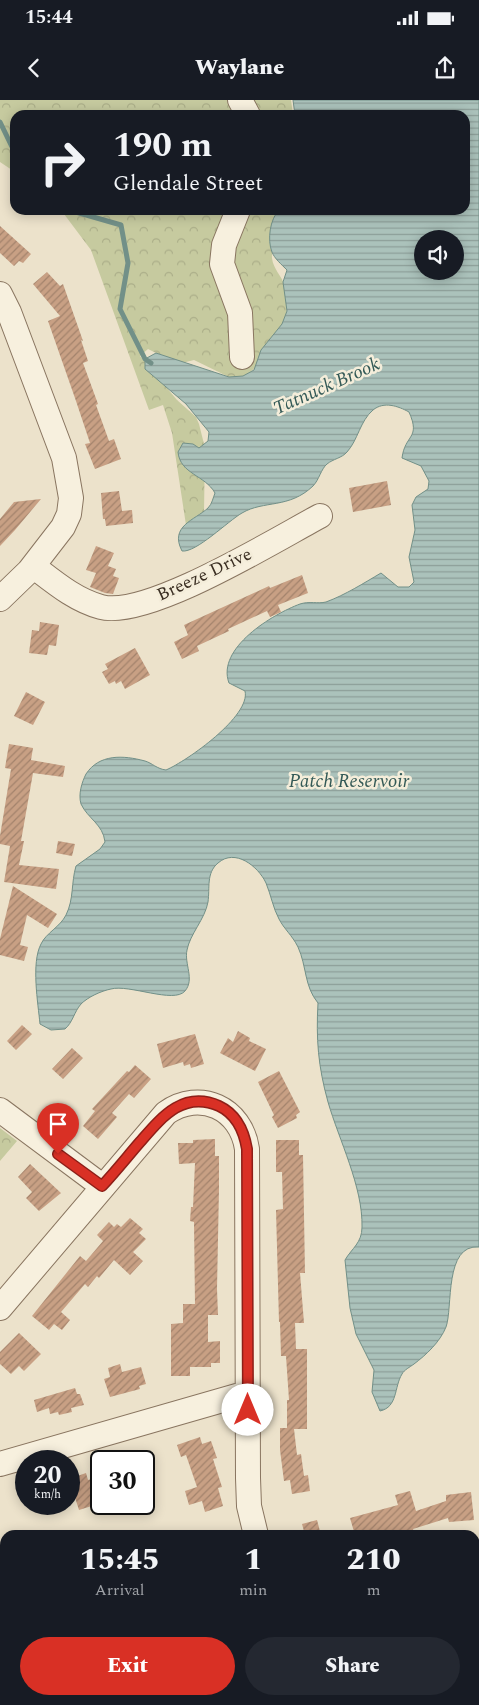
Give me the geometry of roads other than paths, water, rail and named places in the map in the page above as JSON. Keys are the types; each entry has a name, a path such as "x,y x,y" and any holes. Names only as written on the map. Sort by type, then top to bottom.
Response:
{"street":[{"path":"236,215 224,245 222,264 240,313 242,357"},
{"path":"0,600 33,566 63,527 69,514 71,498 64,458 3,310"},
{"name":"Breeze Drive","path":"33,566 81,599 103,607 135,606 183,589 320,516"},
{"path":"0,1308 160,1118 180,1104 196,1102 213,1104 228,1112 239,1125 247,1149 249,1506 255,1530"},
{"path":"0,1110 102,1186"},
{"path":"0,1464 248,1393"}],"water":[{"name":"Patch Reservoir","path":"293,100 479,100 479,1247 468,1249 460,1256 455,1266 448,1318 443,1333 428,1352 403,1373 399,1379 393,1401 386,1409 380,1411 372,1392 374,1370 356,1334 350,1308 345,1260 362,1233 361,1212 355,1180 328,1102 322,1076 317,1029 318,1003 310,990 298,947 279,919 266,883 258,871 245,861 232,857 225,859 214,867 209,881 208,902 187,950 189,982 185,991 179,994 161,995 119,988 107,990 81,1004 65,1029 51,1030 40,1024 36,983 38,952 43,940 60,923 69,909 76,866 100,849 105,842 104,836 84,809 80,800 83,781 91,767 105,760 120,757 145,761 166,770 176,765 202,748 228,725 238,713 244,701 245,691 229,683 227,670 231,657 239,645 262,624 300,604 323,603 333,599 381,573 398,587 409,587 414,582 409,557 415,530 412,505 416,497 428,489 429,481 421,466 402,458 406,444 413,432 412,421 409,412 391,405 377,407 369,414 347,452 327,464 315,484 304,493 286,501 250,509 195,547 182,551 179,542 181,530 208,508 215,493 211,487 183,465 178,452 183,443 193,444 199,448 208,441 209,432 186,404 145,369 145,359 156,353 229,377 243,376 254,370 261,350 282,324 287,311 283,282 287,270 278,261 270,247 272,224 275,215 470,215 470,110 294,110"}],"waterway":[{"name":"Tatnuck Brook","path":"0,122 10,143"},
{"name":"Tatnuck Brook","path":"86,215 121,225 128,263 120,309 145,359 151,363"}]}
